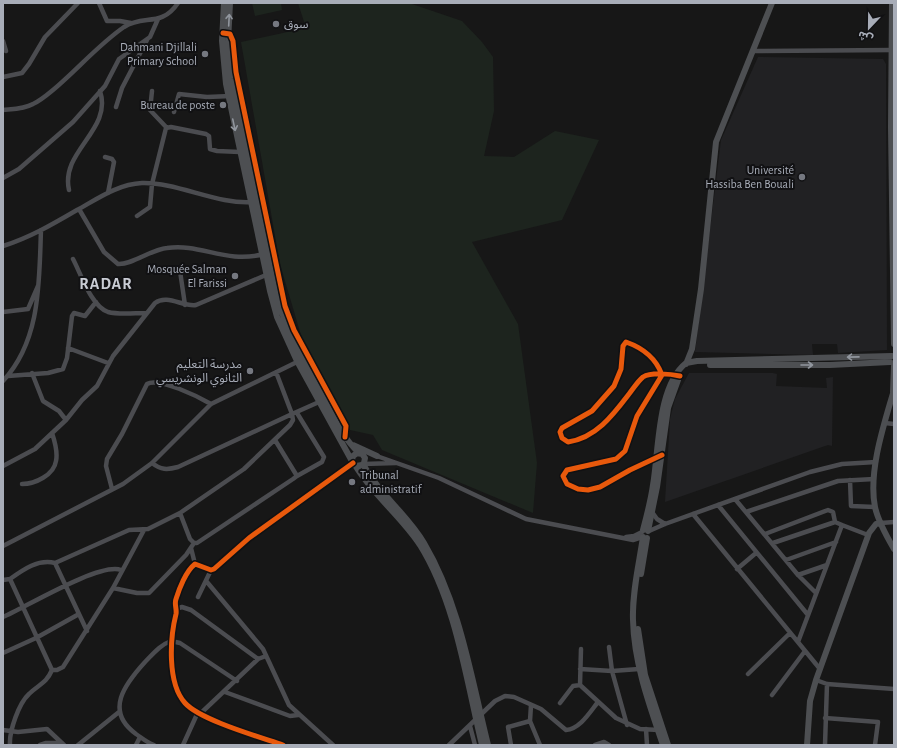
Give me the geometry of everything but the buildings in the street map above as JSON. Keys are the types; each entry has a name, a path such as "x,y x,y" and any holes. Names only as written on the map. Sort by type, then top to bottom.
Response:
{"main road":[{"path":"224,3 226,33"},
{"path":"230,3 226,33 224,69 256,202 266,275 277,316 300,360 345,437 349,443 365,458 363,464"},
{"path":"645,534 652,512 666,397 686,365 692,349 701,289 716,142 772,3"},
{"path":"892,3 894,344"},
{"path":"231,96 240,152 256,202"},
{"path":"264,254 282,315 319,402 353,463 412,535 443,583"},
{"path":"686,365 697,361 893,361 894,391 876,462 874,479 875,507 894,549"},
{"path":"349,443 377,456"},
{"path":"353,463 354,454 361,453"},
{"path":"353,463 358,466 363,464"},
{"path":"363,464 372,478 417,532 443,583 456,617 478,718 482,745"},
{"path":"655,487 645,534 636,600 634,635 639,669 660,731 668,745"},
{"path":"807,745 810,701 816,680 868,535 872,528 881,523"},
{"path":"636,600 638,635 642,662 663,745"},
{"path":"478,718 488,745"}],"street":[{"path":"3,77 22,73 48,32 78,3"},
{"path":"99,3 107,21 131,23 158,19 165,16 178,3"},
{"path":"116,107 122,88 153,32 158,19"},
{"path":"3,110 24,107 35,103 66,79 91,54 131,23"},
{"path":"226,33 233,41 236,72 256,202 284,306 294,330 346,426 347,431 345,437"},
{"path":"3,178 19,169 51,139 69,125 105,86 119,59 148,39"},
{"path":"3,41 6,51"},
{"path":"753,51 892,50"},
{"path":"69,190 68,177 70,165 93,131 102,113 103,105 100,91"},
{"path":"152,92 150,110 167,128 206,134 209,136 210,148 214,151 240,152"},
{"path":"174,112 179,94 207,97 231,96"},
{"path":"137,216 150,207 152,184 164,132 167,128"},
{"path":"105,157 112,159 114,162 108,193"},
{"path":"3,246 26,238 108,193 127,186 152,184 256,202"},
{"path":"79,209 104,252 118,264 155,250 168,248 182,248 234,258 264,254"},
{"path":"3,382 17,363 30,332 37,307 40,281 41,230"},
{"path":"72,259 89,292 96,302 108,312 146,314"},
{"path":"180,271 184,305"},
{"path":"3,466 35,450 66,420 82,400 97,386 108,364 154,303 160,300 171,301 184,305 196,305 209,301 266,275"},
{"path":"3,312 28,309 40,281"},
{"path":"8,376 48,373 63,369 68,348 72,316 74,313 85,316 96,302"},
{"path":"660,456 595,489 578,489 566,484 563,478 567,470 616,459 623,455 637,416 662,375 659,366 649,354 630,343 625,343 621,369 614,386 592,410 562,428 560,435 568,442 593,433 617,410 642,378 652,375 662,375 678,376"},
{"path":"68,348 108,364"},
{"path":"3,546 123,484 152,463 211,404 300,360"},
{"path":"113,588 132,593 148,593 193,546 203,541 297,476 322,462 324,458 294,414 276,372"},
{"path":"32,373 44,401 59,410 66,420"},
{"path":"112,489 106,466 107,459 122,434 147,384 153,382 163,384 190,393 211,404"},
{"path":"152,463 158,468 166,470 178,467 319,402"},
{"path":"3,580 10,579 37,563 44,561 56,563 129,530 144,530 180,513 244,469 290,425 294,414"},
{"path":"885,423 894,424"},
{"path":"22,484 34,483 46,476 54,466 56,462 56,450 52,433"},
{"path":"275,440 297,476"},
{"path":"361,453 377,456 439,478 526,519 620,537 645,534 665,524 835,465 876,462"},
{"path":"198,597 212,570 249,538 353,463"},
{"path":"363,464 398,463"},
{"path":"746,512 830,483 874,479"},
{"path":"850,480 852,507 875,507"},
{"path":"735,499 798,575 816,594"},
{"path":"718,505 808,615"},
{"path":"765,534 828,510 833,512 835,522"},
{"path":"652,512 657,519 665,524"},
{"path":"180,513 193,546 194,564 190,569 176,599 171,641 175,683 184,702 199,712 230,727 270,743 283,745"},
{"path":"693,514 820,669"},
{"path":"772,543 835,522 868,535"},
{"path":"881,523 894,522"},
{"path":"798,642 842,525"},
{"path":"52,670 58,670 63,667 113,588 121,570 144,530"},
{"path":"786,560 836,542"},
{"path":"737,569 756,553"},
{"path":"56,563 87,630"},
{"path":"194,564 212,570"},
{"path":"798,575 827,565"},
{"path":"3,617 22,609 66,584 112,568 121,570"},
{"path":"10,579 22,609 52,670 48,680 24,699 11,730 10,745"},
{"path":"207,582 256,640 266,656 290,705 298,715 333,745"},
{"path":"176,609 182,607 195,613 258,659"},
{"path":"3,652 36,638 79,614"},
{"path":"748,674 790,633"},
{"path":"154,745 124,723 119,712 119,701 130,680 162,645 171,641 180,643 237,680"},
{"path":"609,647 612,672 628,725"},
{"path":"581,649 580,685 616,718 628,725 660,731"},
{"path":"772,695 805,651"},
{"path":"183,745 199,712 226,692 258,659 266,656"},
{"path":"580,669 612,672 639,669"},
{"path":"816,680 827,684 894,689"},
{"path":"825,745 827,684"},
{"path":"560,703 573,686 580,685"},
{"path":"226,692 290,716 298,715"},
{"path":"449,745 496,701 505,696 514,697 547,712 564,730 569,730 578,726 598,702"},
{"path":"531,705 530,721 540,745"},
{"path":"78,745 119,712"},
{"path":"825,718 878,722 875,745"},
{"path":"511,745 508,727 530,721"},
{"path":"470,726 475,745"},
{"path":"3,730 47,729 63,744"},
{"path":"646,729 647,745"},
{"path":"136,745 140,736"},
{"path":"595,745 604,742 609,745"},
{"path":"40,745 46,743 63,744"}],"shaded area":[{"path":"252,3 281,3 282,10 255,16"},
{"path":"298,3 409,3 462,21 482,42 493,57 494,111 484,156 514,157 555,131 599,140 562,220 472,242 518,324 537,463 533,513 382,450 373,435 350,430 303,342 280,264 241,42 306,28"},
{"name":"Université Hassiba Ben Bouali","path":"758,57 883,59 886,64 887,350 838,353 837,344 812,344 813,355 695,352 721,140"},
{"path":"689,373 773,373 777,374 776,386 827,388 826,378 833,377 832,446 828,445 665,502 670,419 675,399"}],"cycle path":[{"path":"223,33 230,34 233,41 236,72 285,306 294,330 346,426 345,437"},
{"path":"662,455 630,470 600,487 588,490 578,489 567,484 563,476 567,470 616,459 625,451 637,416 662,375 659,369 656,364 648,354 638,347 626,342 623,346 621,369 614,386 592,411 562,428 560,432 562,438 568,442 587,436 595,431 610,417 643,377 656,374 661,374 666,374 680,376"},
{"path":"283,745 217,722 203,716 185,703 175,684 173,672 171,647 176,612 175,601 181,585 195,564 211,570 214,569 249,538 353,463"}],"place":[{"name":"سوق","path":"276,24"},
{"name":"Dahmani Djillali Primary School","path":"205,54"},
{"name":"Bureau de poste","path":"223,105"},
{"name":"Université Hassiba Ben Bouali","path":"802,177"},
{"name":"Mosquée Salman El Farissi","path":"235,276"},
{"name":"مدرسة التعليم الثانوي الونشريسي","path":"250,371"},
{"name":"Tribunal administratif","path":"352,482"}],"district":[{"name":"RADAR","path":"106,283"}]}
